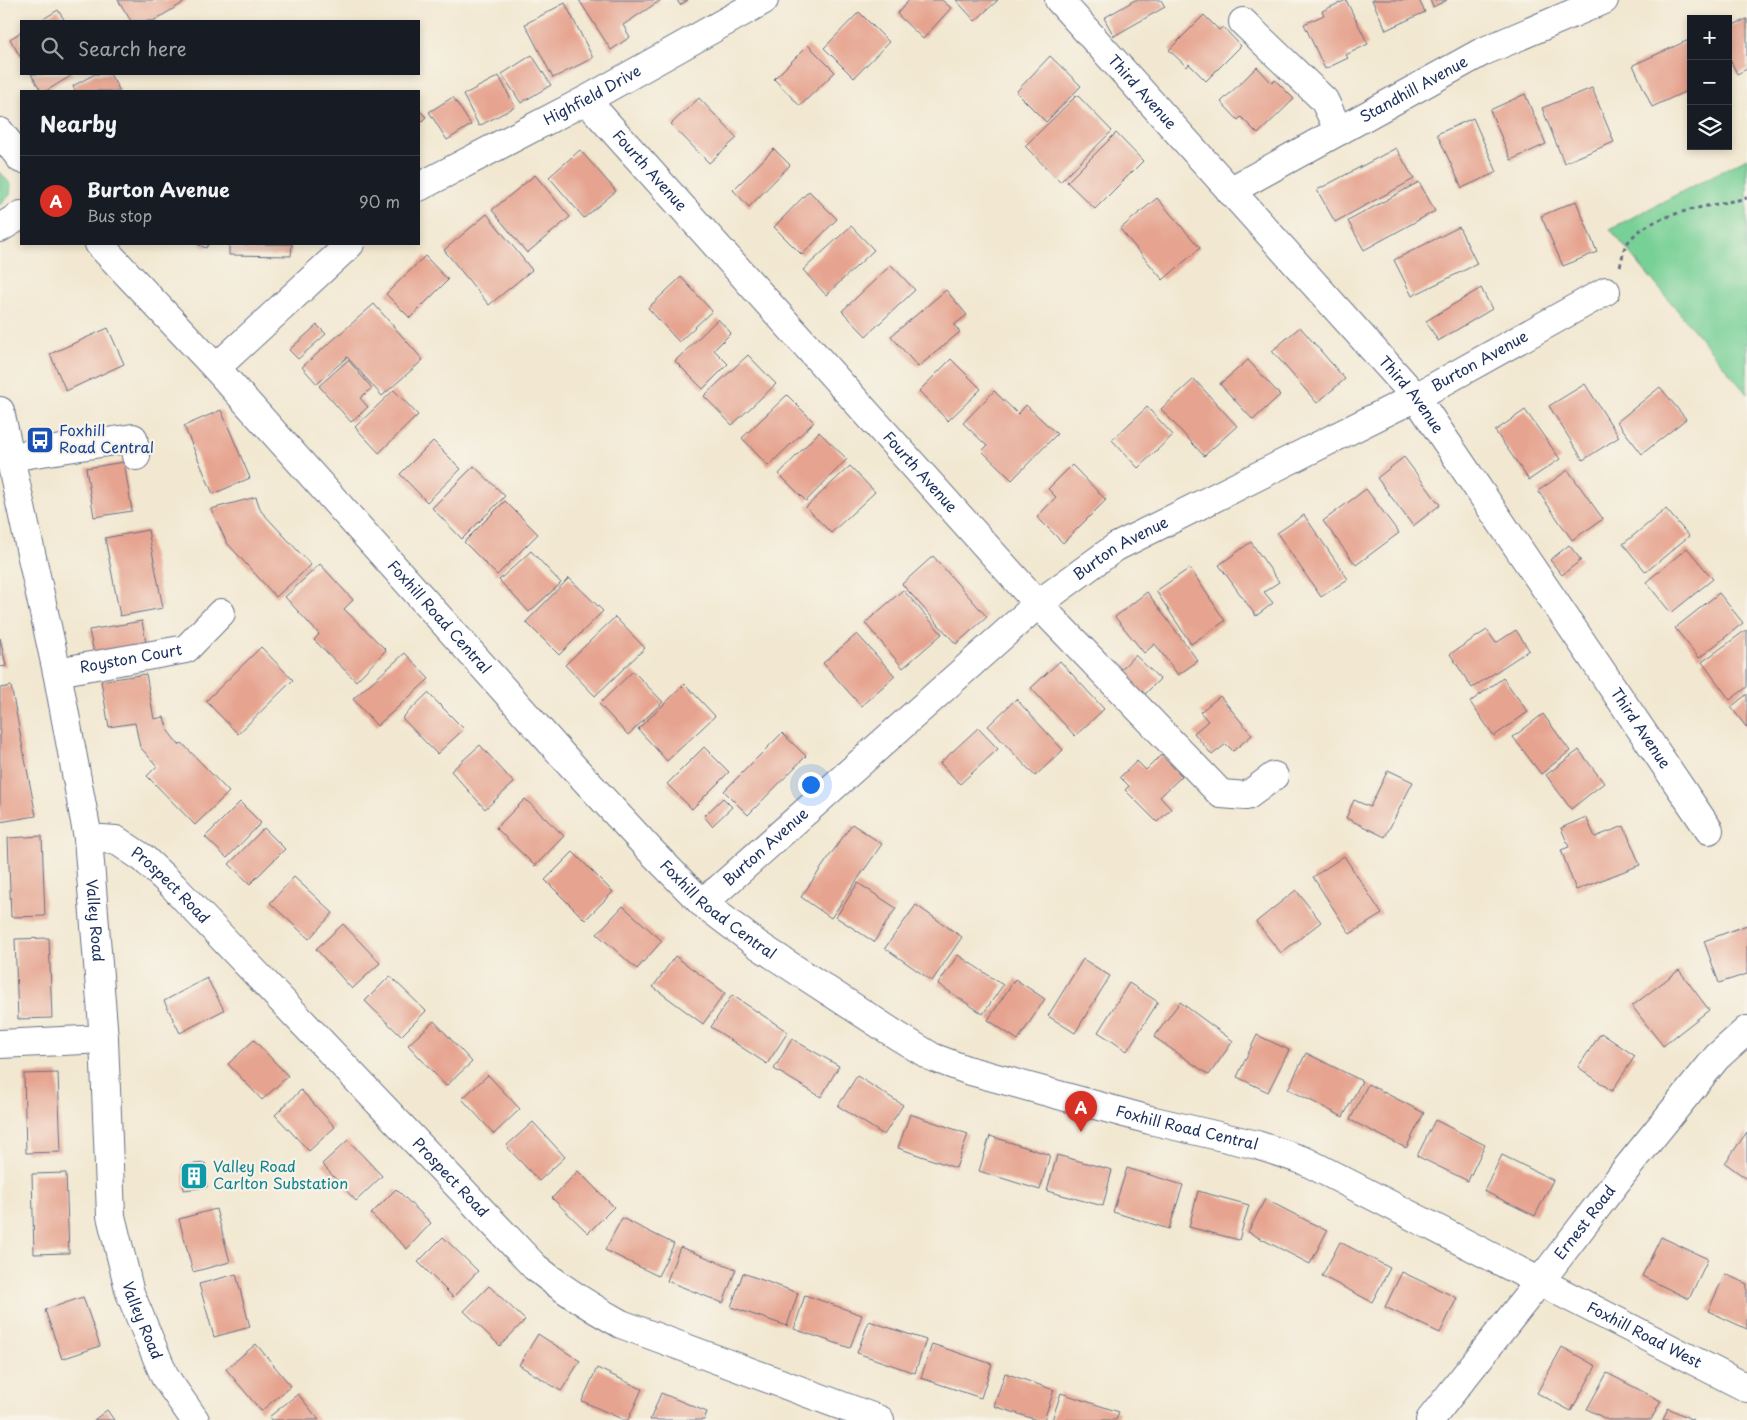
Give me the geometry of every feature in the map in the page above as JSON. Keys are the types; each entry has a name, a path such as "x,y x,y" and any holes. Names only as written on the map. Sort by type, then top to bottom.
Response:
{"street":[{"name":"Highfield Drive","path":"420,186 586,100 764,0"},
{"name":"Third Avenue","path":"1060,0 1416,397 1709,830"},
{"name":"Standhill Avenue","path":"1230,191 1482,52 1604,0"},
{"path":"1243,22 1324,100 1339,131"},
{"name":"Fourth Avenue","path":"586,100 1038,604 1221,794 1247,796 1274,776"},
{"path":"0,132 20,158"},
{"path":"0,228 20,216"},
{"name":"Foxhill Road Central","path":"100,245 216,368 564,757 649,849 702,902 758,945 932,1057 968,1070 1150,1120 1257,1145 1305,1161 1540,1281"},
{"path":"216,368 349,245"},
{"name":"Burton Avenue","path":"702,902 719,889 1038,604 1116,548 1416,397 1606,291"},
{"name":"Valley Road","path":"0,411 57,672 88,838 104,1039 111,1216 133,1301 165,1376 195,1420"},
{"path":"10,457 133,438 136,456"},
{"name":"Royston Court","path":"57,672 186,649 221,613"},
{"name":"Prospect Road","path":"88,838 116,840 143,858 173,886 535,1267 559,1286 590,1307 621,1324 880,1420"},
{"name":"Ernest Road","path":"1430,1420 1627,1168 1718,1057 1747,1030"},
{"path":"0,1044 104,1039"},
{"name":"Foxhill Road West","path":"1540,1281 1747,1388"}],"path":[{"path":"1620,266 1625,247 1637,232 1662,218 1747,198"}],"green space":[{"path":"1747,158 1747,394 1610,229"},
{"path":"0,172 11,185 10,195 0,205"}],"building":[{"path":"118,0 188,0 155,20 130,20"},
{"path":"579,0 661,0 623,25 630,37 611,50"},
{"path":"677,0 688,0 680,5"},
{"path":"909,0 942,0 951,8 923,39 897,14"},
{"path":"956,0 998,0 975,21"},
{"path":"1135,0 1161,0 1165,7 1114,36 1104,18"},
{"path":"1346,0 1368,44 1346,55 1348,58 1325,69 1304,24 1324,15 1322,11"},
{"path":"1372,0 1419,0 1425,12 1386,30"},
{"path":"1430,0 1447,0 1433,7"},
{"path":"565,3 593,58 553,78 525,24"},
{"path":"58,10 64,20 42,20"},
{"path":"859,12 889,42 854,78 824,48"},
{"path":"1204,15 1219,30 1223,27 1241,46 1206,81 1189,64 1187,67 1169,50"},
{"path":"1747,19 1747,69 1737,74 1732,63 1732,25"},
{"path":"20,33 20,56 10,39"},
{"path":"1687,41 1687,91 1652,107 1633,65"},
{"path":"808,45 835,72 800,106 774,79"},
{"path":"532,55 551,85 521,103 502,74"},
{"path":"1050,56 1081,86 1046,122 1016,92"},
{"path":"1257,67 1272,83 1275,80 1294,99 1258,134 1241,117 1238,120 1221,102"},
{"path":"32,75 72,75 48,90 40,90"},
{"path":"93,75 111,75 119,90 75,90 73,86"},
{"path":"499,76 515,107 479,126 463,95"},
{"path":"1592,88 1614,142 1564,163 1542,108"},
{"path":"1525,94 1546,144 1511,160 1490,110"},
{"path":"1077,95 1112,131 1060,182 1025,146"},
{"path":"453,97 471,125 447,140 429,112"},
{"path":"699,98 737,138 709,163 671,124"},
{"path":"420,111 426,117 420,123"},
{"path":"1473,118 1497,172 1462,188 1437,134"},
{"path":"1116,133 1143,161 1095,209 1067,182"},
{"path":"1396,148 1414,179 1335,222 1317,190"},
{"path":"774,149 790,165 749,207 733,190"},
{"path":"580,150 616,191 584,218 549,177"},
{"path":"535,175 570,217 527,253 492,210"},
{"path":"1419,182 1435,211 1364,250 1348,221"},
{"path":"809,191 837,219 802,255 774,227"},
{"path":"1157,198 1200,248 1163,280 1120,229"},
{"path":"1576,201 1597,252 1563,266 1541,216"},
{"path":"487,214 532,270 489,305 444,250"},
{"path":"851,226 874,250 826,295 803,270"},
{"path":"1459,227 1477,264 1412,296 1394,260"},
{"path":"229,245 292,245 291,256 229,255"},
{"path":"425,256 448,280 410,318 386,294"},
{"path":"891,265 915,290 866,336 842,311"},
{"path":"681,277 712,311 679,342 648,308"},
{"path":"1481,288 1492,309 1438,341 1426,321"},
{"path":"946,290 967,315 954,325 960,332 918,367 891,336"},
{"path":"374,304 423,360 382,396 347,357 317,384 302,367"},
{"path":"718,319 731,333 714,350 728,364 703,389 675,361"},
{"path":"317,325 326,334 298,359 289,350"},
{"path":"1300,327 1345,379 1317,403 1272,351"},
{"path":"108,328 124,364 66,391 50,354"},
{"path":"748,355 776,384 732,425 704,396"},
{"path":"951,359 981,389 948,421 919,391"},
{"path":"348,360 372,388 360,398 368,407 351,422 319,386"},
{"path":"1248,360 1280,395 1253,420 1220,384"},
{"path":"1194,379 1237,426 1204,456 1161,409"},
{"path":"1585,384 1619,437 1583,460 1549,406"},
{"path":"1660,387 1686,419 1642,454 1617,422"},
{"path":"394,390 418,415 379,453 355,427"},
{"path":"994,391 1018,414 1026,405 1057,434 1012,480 982,451 987,446 963,423"},
{"path":"787,395 814,422 768,466 742,438"},
{"path":"1147,407 1173,435 1138,468 1112,440"},
{"path":"221,410 250,478 213,494 184,426"},
{"path":"1525,410 1560,459 1529,480 1495,431"},
{"path":"819,432 847,459 806,501 779,474"},
{"path":"433,441 461,469 427,502 400,474"},
{"path":"1404,457 1440,505 1413,526 1377,478"},
{"path":"124,462 132,511 94,517 86,468"},
{"path":"1072,465 1106,500 1063,543 1037,517 1056,497 1048,489"},
{"path":"474,466 505,496 462,539 432,508"},
{"path":"850,466 875,492 831,533 806,507"},
{"path":"1568,470 1603,519 1572,540 1538,491"},
{"path":"1366,489 1399,533 1356,565 1323,521"},
{"path":"256,497 261,511 311,565 276,597 227,543 211,509"},
{"path":"505,501 538,534 497,575 464,542"},
{"path":"1666,509 1689,536 1646,572 1623,544"},
{"path":"1304,515 1348,579 1321,597 1277,533"},
{"path":"148,530 163,608 120,616 105,538"},
{"path":"1251,542 1279,582 1264,592 1273,603 1256,616 1219,565"},
{"path":"1569,545 1581,560 1562,575 1550,560"},
{"path":"1687,548 1713,579 1671,613 1646,582"},
{"path":"531,551 561,583 529,612 499,580"},
{"path":"933,556 987,617 956,644 902,584"},
{"path":"320,564 353,600 344,609 386,650 356,681 314,640 319,634 285,597"},
{"path":"1190,568 1225,621 1191,644 1156,591"},
{"path":"569,578 603,611 559,655 526,622"},
{"path":"903,590 942,634 903,668 865,623"},
{"path":"1147,592 1198,661 1178,675 1155,644 1144,653 1115,617"},
{"path":"1719,593 1743,623 1699,658 1675,628"},
{"path":"615,617 645,648 595,696 565,665"},
{"path":"142,621 147,649 95,658 89,630"},
{"path":"1487,630 1496,643 1516,630 1529,650 1472,688 1450,654"},
{"path":"1746,630 1747,687 1730,700 1702,662"},
{"path":"857,634 895,676 861,706 823,663"},
{"path":"0,638 6,666 0,667"},
{"path":"261,647 293,680 238,734 206,701"},
{"path":"405,653 429,679 377,726 353,699"},
{"path":"1135,655 1160,679 1144,695 1119,672"},
{"path":"1060,661 1104,709 1075,736 1031,688"},
{"path":"633,671 663,702 628,735 599,704"},
{"path":"146,674 154,719 164,717 168,731 179,745 182,743 229,792 195,825 147,776 157,766 140,747 135,723 109,727 101,681"},
{"path":"1503,678 1528,712 1494,736 1470,702"},
{"path":"685,684 715,716 667,761 638,729"},
{"path":"11,686 36,816 0,822 0,688"},
{"path":"428,693 464,729 437,754 402,718"},
{"path":"1747,694 1747,728 1731,707"},
{"path":"1220,696 1252,735 1233,751 1226,744 1212,755 1194,733 1208,721 1200,712"},
{"path":"1016,699 1063,750 1035,776 988,726"},
{"path":"1543,714 1570,751 1541,774 1513,737"},
{"path":"978,728 998,749 960,784 940,763"},
{"path":"782,733 806,756 748,815 724,791"},
{"path":"480,745 514,783 485,809 451,771"},
{"path":"704,747 729,772 692,809 667,784"},
{"path":"1579,750 1604,783 1571,809 1546,775"},
{"path":"1161,755 1182,776 1160,797 1171,809 1157,822 1125,790 1129,786 1120,777 1137,761 1146,770"},
{"path":"1388,770 1413,782 1385,837 1346,818 1354,800 1370,807"},
{"path":"723,798 732,807 712,826 704,816"},
{"path":"525,799 564,836 535,866 496,828"},
{"path":"240,802 261,823 227,858 205,837"},
{"path":"1586,817 1595,837 1624,826 1640,865 1576,890 1561,850 1569,847 1561,828"},
{"path":"852,824 882,844 831,918 801,897"},
{"path":"264,828 285,849 250,884 229,864"},
{"path":"42,836 45,916 11,917 8,838"},
{"path":"573,852 613,892 585,920 545,880"},
{"path":"1344,856 1382,914 1350,934 1313,877"},
{"path":"294,877 333,913 309,939 270,903"},
{"path":"858,883 896,908 874,942 836,917"},
{"path":"1296,890 1321,922 1281,953 1256,922"},
{"path":"916,905 962,937 932,981 885,948"},
{"path":"623,906 662,941 637,969 597,934"},
{"path":"343,924 380,963 352,989 316,949"},
{"path":"1747,925 1747,974 1719,983 1704,941"},
{"path":"49,938 52,1018 18,1019 15,939"},
{"path":"958,955 1003,985 983,1014 938,984"},
{"path":"675,956 725,993 703,1024 653,987"},
{"path":"1083,959 1110,976 1075,1033 1048,1016"},
{"path":"1679,970 1709,1010 1663,1046 1632,1006"},
{"path":"390,976 426,1011 401,1036 365,1001"},
{"path":"207,978 224,1010 180,1033 164,1001"},
{"path":"1015,979 1045,999 1018,1040 988,1020"},
{"path":"1129,983 1158,1002 1127,1051 1098,1032"},
{"path":"732,995 788,1032 767,1064 711,1027"},
{"path":"1180,1002 1233,1041 1209,1075 1154,1037"},
{"path":"434,1021 472,1062 446,1086 408,1045"},
{"path":"1601,1033 1635,1056 1612,1091 1578,1067"},
{"path":"1257,1035 1289,1050 1268,1092 1237,1077"},
{"path":"792,1039 839,1066 821,1097 774,1069"},
{"path":"254,1040 288,1076 262,1100 228,1064"},
{"path":"1306,1053 1362,1081 1343,1117 1288,1089"},
{"path":"58,1073 61,1152 26,1153 24,1074"},
{"path":"488,1075 520,1109 494,1134 462,1099"},
{"path":"857,1076 903,1105 884,1135 838,1106"},
{"path":"1368,1084 1424,1113 1406,1148 1350,1120"},
{"path":"301,1090 335,1127 309,1151 275,1115"},
{"path":"910,1114 968,1134 956,1168 898,1148"},
{"path":"1435,1120 1485,1145 1468,1181 1417,1156"},
{"path":"533,1122 565,1157 539,1181 506,1146"},
{"path":"1747,1132 1747,1179 1725,1163"},
{"path":"990,1136 1050,1155 1040,1190 979,1171"},
{"path":"348,1140 382,1176 356,1201 322,1164"},
{"path":"1057,1155 1112,1170 1103,1206 1047,1191"},
{"path":"1502,1155 1553,1180 1535,1216 1484,1191"},
{"name":"Valley Road Carlton Substation","path":"205,1163 207,1187 184,1190 182,1165"},
{"path":"1127,1168 1183,1185 1169,1229 1113,1212"},
{"path":"578,1171 614,1207 588,1233 552,1198"},
{"path":"66,1173 69,1253 34,1254 32,1174"},
{"path":"396,1189 431,1223 407,1249 371,1214"},
{"path":"1198,1191 1249,1205 1239,1240 1189,1227"},
{"path":"1265,1199 1327,1231 1310,1264 1248,1232"},
{"path":"216,1209 230,1262 193,1272 179,1219"},
{"path":"622,1218 674,1244 658,1276 605,1250"},
{"path":"443,1237 478,1271 453,1297 418,1262"},
{"path":"1661,1237 1708,1259 1689,1299 1642,1276"},
{"path":"1340,1242 1390,1268 1372,1302 1322,1276"},
{"path":"680,1247 736,1269 723,1303 667,1281"},
{"path":"1402,1272 1457,1298 1440,1333 1385,1307"},
{"path":"743,1273 798,1293 787,1326 731,1307"},
{"path":"236,1274 250,1327 214,1337 199,1284"},
{"path":"1725,1274 1747,1284 1747,1329 1708,1311"},
{"path":"489,1286 525,1320 500,1346 464,1311"},
{"path":"805,1295 862,1315 850,1348 794,1329"},
{"path":"83,1297 100,1346 62,1359 45,1310"},
{"path":"869,1321 926,1340 915,1373 857,1353"},
{"path":"538,1334 580,1361 561,1391 519,1365"},
{"path":"256,1344 291,1386 261,1411 226,1369"},
{"path":"932,1344 992,1364 981,1398 921,1378"},
{"path":"1562,1347 1596,1366 1571,1411 1537,1393"},
{"path":"597,1368 642,1389 628,1420 624,1420 582,1401"},
{"path":"1005,1373 1054,1390 1044,1420 1037,1420 994,1406"},
{"path":"1607,1373 1661,1401 1651,1420 1608,1420 1587,1409"},
{"path":"661,1393 707,1412 704,1420 650,1420"},
{"path":"1061,1393 1119,1412 1116,1420 1052,1420"},
{"path":"298,1394 319,1420 271,1420 269,1417"},
{"path":"1668,1408 1693,1420 1663,1420"},
{"path":"107,1410 114,1420 94,1420"}],"place":[{"name":"Foxhill Road Central","path":"40,440"},
{"name":"Burton Avenue","path":"1081,1132"},
{"name":"Valley Road Carlton Substation","path":"194,1176"}]}
